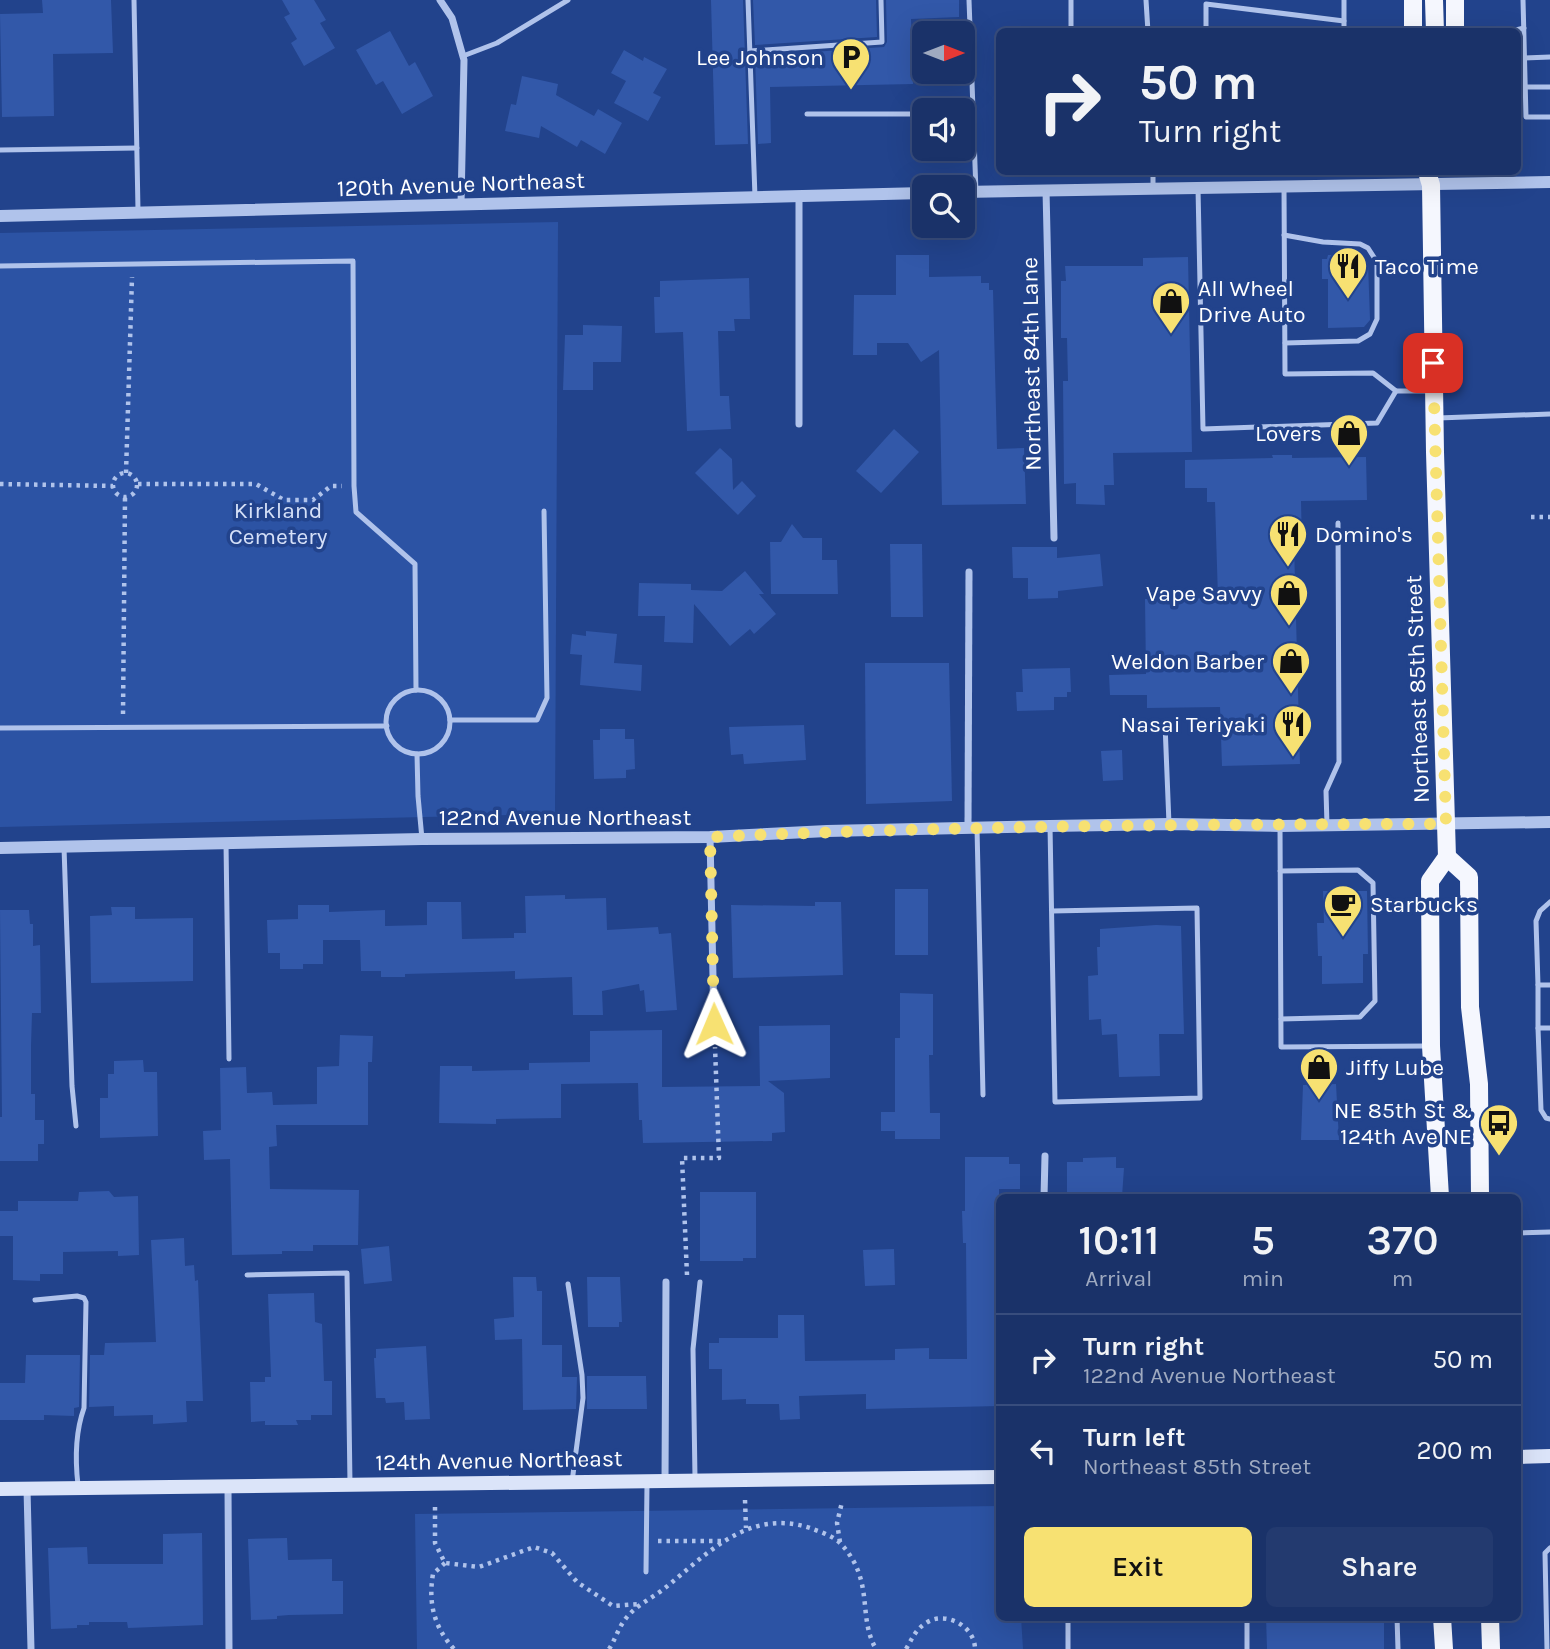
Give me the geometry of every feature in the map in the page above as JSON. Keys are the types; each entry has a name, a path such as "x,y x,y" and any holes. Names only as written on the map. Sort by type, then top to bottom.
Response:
{"main road":[{"path":"1413,0 1413,28"},
{"path":"1434,0 1435,28"},
{"path":"1455,0 1455,28"},
{"name":"Northeast 85th Street","path":"1432,175 1434,418 1447,857"},
{"path":"1440,1194 1431,1046 1430,881 1447,857 1469,877 1470,1007 1479,1084 1480,1194"},
{"path":"1521,1457 1550,1456"},
{"name":"124th Avenue Northeast","path":"0,1489 996,1477"},
{"path":"1442,1621 1444,1649"},
{"path":"1490,1621 1491,1649"}],"street":[{"path":"440,0 452,18 463,56 461,204"},
{"path":"975,192 1284,187 1432,175 1550,181"},
{"name":"Northeast 84th Lane","path":"1046,190 1054,538"},
{"name":"120th Avenue Northeast","path":"0,216 912,193"},
{"path":"799,197 799,424"},
{"path":"969,572 973,828"},
{"name":"122nd Avenue Northeast","path":"0,848 422,839 710,837 1169,824 1280,826 1550,822"},
{"path":"710,837 714,1024"},
{"path":"1044,1194 1045,1156"},
{"path":"665,1481 666,1282"},
{"path":"228,1486 229,1649"},
{"path":"27,1489 31,1649"}],"lane":[{"path":"134,0 138,214"},
{"path":"463,56 497,43 568,0"},
{"path":"748,0 755,197"},
{"path":"750,51 882,42 881,0"},
{"path":"969,0 973,98"},
{"path":"1071,0 1072,28"},
{"path":"1146,0 1147,28"},
{"path":"1344,0 1345,28"},
{"path":"1523,0 1526,117 1550,117"},
{"path":"1206,28 1206,4 1345,21"},
{"path":"1524,58 1550,57"},
{"path":"1525,87 1550,87"},
{"path":"807,114 912,114"},
{"path":"0,150 137,148"},
{"path":"1153,175 1153,188"},
{"path":"1284,187 1285,374 1373,373 1396,391 1434,391"},
{"path":"1198,188 1203,429 1377,423 1396,391"},
{"path":"1284,234 1322,242 1360,244 1368,248 1377,262 1377,319 1370,334 1358,341 1285,343"},
{"path":"0,266 353,261 356,512 415,564 416,690"},
{"path":"1434,418 1550,414"},
{"path":"450,720 537,720 547,698 544,511"},
{"path":"1327,825 1326,791 1339,762 1338,523"},
{"path":"416,690 435,695 448,710 450,720 446,738 440,745 433,750 417,754 404,751 396,745 387,726 391,706 406,693 416,690"},
{"path":"1165,724 1169,824"},
{"path":"0,727 387,726"},
{"path":"417,754 422,839"},
{"path":"1050,826 1055,1101 1200,1098 1197,908 1052,911"},
{"path":"1280,826 1281,1047 1431,1046"},
{"path":"973,828 983,1094"},
{"path":"226,843 229,1059"},
{"path":"64,847 72,1086 76,1126"},
{"path":"1280,871 1358,870 1373,883 1375,1001 1360,1017 1281,1019"},
{"path":"1550,902 1540,911 1536,920 1541,1110 1550,1119"},
{"path":"1538,985 1550,985"},
{"path":"1538,1028 1550,1028"},
{"path":"1521,1233 1550,1232"},
{"path":"247,1275 347,1273 350,1484"},
{"path":"695,1480 693,1349 700,1282"},
{"path":"568,1284 583,1398 572,1482"},
{"path":"35,1300 77,1296 84,1298 86,1302 84,1408 78,1424 76,1462 79,1488"},
{"path":"646,1572 647,1481"},
{"path":"1547,1649 1545,1553 1550,1548"},
{"path":"1068,1621 1068,1649"},
{"path":"1247,1621 1247,1649"},
{"path":"1397,1621 1398,1649"}],"path":[{"path":"126,472 132,264"},
{"path":"113,486 118,475 126,472 134,476 138,484"},
{"path":"0,484 113,486"},
{"path":"138,484 256,484 284,500 313,500 331,486 354,486"},
{"path":"113,486 117,494 125,498 133,495 138,484"},
{"path":"123,727 125,498"},
{"path":"1531,517 1550,517"},
{"path":"687,1282 682,1158 719,1158 715,1047"},
{"path":"745,1500 746,1528"},
{"path":"842,1502 837,1523 840,1542 860,1571 866,1594 870,1632 876,1649"},
{"path":"435,1507 435,1543 444,1563"},
{"path":"609,1649 624,1620 640,1604 660,1592 724,1541 746,1528 764,1525 803,1526 840,1542"},
{"path":"647,1541 724,1541"},
{"path":"444,1563 479,1567 534,1547 552,1553 577,1582 613,1606 640,1604"},
{"path":"444,1563 433,1574 430,1605 441,1636 454,1649"},
{"path":"906,1649 916,1632 929,1621 949,1619 967,1628 975,1643 975,1649"}],"green space":[{"name":"Kirkland Cemetery","path":"558,222 555,814 0,827 0,233"},
{"path":"996,1506 996,1621 1021,1621 1023,1649 417,1649 415,1514"}],"building":[{"path":"42,0 111,0 113,53 53,54 54,116 2,117 0,14 43,13"},
{"path":"282,0 314,0 326,20 320,23 335,48 304,66 291,43 297,39 284,17 290,14"},
{"path":"711,0 743,0 748,144 715,145"},
{"path":"753,0 876,0 877,37 755,45"},
{"path":"886,0 959,0 959,17 911,19 913,84 770,87 771,143 758,144 755,56 884,47 887,42"},
{"path":"390,31 409,66 415,62 433,96 402,114 383,81 376,85 356,50"},
{"path":"624,50 643,61 644,57 667,69 653,93 661,97 648,121 614,103 626,81 611,73"},
{"path":"522,76 558,84 556,95 594,116 598,109 622,123 605,154 581,140 577,147 541,126 539,138 505,131 511,104 516,105"},
{"path":"896,255 929,255 929,277 981,276 981,283 989,283 989,290 993,290 997,449 1024,448 1026,504 942,505 939,350 921,362 908,343 877,343 877,355 853,355 854,295 896,295"},
{"name":"Taco Time","path":"1328,255 1358,255 1368,263 1370,320 1364,327 1328,328 1328,279 1322,279 1322,259 1327,259"},
{"path":"1188,257 1192,452 1113,453 1114,485 1104,485 1105,505 1076,504 1076,483 1064,484 1063,381 1068,381 1067,338 1061,338 1061,281 1066,281 1065,266 1143,266 1143,258"},
{"path":"749,278 750,319 734,319 735,331 718,331 720,396 729,396 731,429 687,431 683,332 655,333 654,297 660,297 660,281"},
{"path":"583,325 622,326 621,362 593,362 593,390 563,390 565,335 583,335"},
{"path":"894,429 919,452 881,493 856,471"},
{"path":"720,448 732,459 733,490 742,481 756,496 738,515 695,473"},
{"path":"1272,455 1292,455 1292,458 1366,457 1367,500 1301,501 1302,545 1294,545 1300,764 1222,766 1220,707 1147,708 1147,695 1110,695 1109,675 1146,674 1145,599 1218,598 1215,502 1207,502 1207,488 1185,488 1185,460 1273,458"},
{"path":"792,524 803,538 822,538 822,560 837,560 838,594 771,594 770,542 781,542"},
{"path":"890,544 922,544 923,617 891,617"},
{"path":"1012,547 1057,547 1057,558 1100,554 1103,586 1058,591 1058,598 1028,599 1028,578 1013,578"},
{"path":"745,571 776,614 754,634 750,629 730,646 694,604 693,643 664,642 665,616 638,616 639,583 691,584 691,590 722,591"},
{"path":"586,631 617,634 614,663 642,665 641,691 580,685 582,655 570,654 572,634 586,636"},
{"path":"865,663 949,663 952,801 866,804"},
{"path":"1070,668 1071,692 1067,692 1067,697 1054,697 1054,710 1017,711 1016,692 1023,692 1022,669"},
{"path":"804,725 806,760 744,764 743,754 731,755 729,727"},
{"path":"600,729 625,729 625,739 634,739 635,769 626,770 626,778 594,779 593,740 600,740"},
{"path":"1122,750 1123,780 1103,781 1101,751"},
{"path":"895,889 928,889 928,955 895,955"},
{"name":"Starbucks","path":"1323,891 1367,891 1368,954 1363,954 1363,983 1322,984 1322,956 1318,956 1317,923 1324,923"},
{"path":"565,895 565,899 606,898 607,930 658,927 659,934 671,933 677,1010 646,1012 644,990 640,991 639,984 602,991 603,1015 573,1015 572,977 515,979 515,971 381,977 381,971 361,971 360,940 323,940 323,964 303,964 303,969 280,969 280,953 268,953 267,920 298,919 298,905 329,905 329,912 385,910 385,926 427,925 427,902 461,902 462,939 514,938 514,933 526,933 525,896"},
{"path":"815,902 841,902 843,975 733,978 731,905 815,906"},
{"path":"111,907 135,907 135,919 193,918 193,981 91,983 90,916 112,915"},
{"path":"0,910 29,910 30,924 33,924 33,946 40,945 41,1013 32,1013 31,1046 31,1094 35,1094 35,1120 44,1120 44,1144 38,1144 38,1161 0,1161"},
{"path":"1181,926 1184,1034 1159,1034 1160,1076 1119,1077 1117,1034 1102,1035 1101,1019 1089,1020 1088,976 1098,975 1097,947 1100,947 1100,929"},
{"path":"900,993 933,994 933,1055 929,1055 930,1113 940,1113 940,1139 895,1139 895,1131 881,1131 881,1112 895,1112 895,1038 900,1038"},
{"path":"830,1025 830,1078 768,1081 784,1093 785,1132 772,1133 772,1141 643,1143 638,1083 561,1084 561,1118 496,1119 496,1124 439,1123 440,1066 472,1066 472,1071 529,1070 529,1063 590,1062 590,1031 662,1030 662,1087 760,1086 759,1026"},
{"path":"340,1035 373,1036 372,1062 368,1062 368,1125 276,1125 277,1146 269,1147 270,1189 359,1190 358,1245 313,1245 313,1251 232,1255 230,1159 204,1160 203,1131 221,1130 220,1068 246,1067 247,1093 272,1092 273,1105 317,1104 317,1067 339,1066"},
{"path":"143,1060 144,1072 157,1072 158,1136 100,1138 100,1098 108,1098 108,1074 114,1074 114,1061"},
{"name":"Jiffy Lube","path":"1336,1084 1339,1140 1301,1140 1303,1085"},
{"path":"965,1157 1009,1157 1009,1164 1020,1164 1020,1189 999,1189 999,1194 996,1194 996,1406 866,1409 866,1394 799,1396 800,1419 780,1420 779,1404 746,1404 746,1399 722,1400 722,1369 709,1369 709,1343 719,1343 719,1338 778,1338 778,1315 804,1315 805,1361 895,1360 895,1349 929,1348 929,1359 967,1359 966,1243 963,1243 962,1211 965,1211"},
{"path":"1116,1157 1116,1168 1124,1168 1122,1194 1067,1194 1067,1162 1083,1162 1083,1158"},
{"path":"109,1191 114,1197 138,1196 139,1255 118,1256 118,1251 63,1252 63,1274 40,1274 40,1281 13,1280 13,1236 0,1236 0,1211 18,1211 18,1201 78,1201 79,1192"},
{"path":"700,1192 756,1192 756,1258 743,1258 743,1261 700,1261"},
{"path":"184,1238 185,1266 194,1265 195,1281 198,1280 203,1401 186,1401 187,1422 153,1424 153,1415 114,1416 114,1406 89,1407 90,1355 104,1355 105,1343 156,1342 151,1240"},
{"path":"389,1246 392,1281 364,1284 361,1249"},
{"path":"894,1249 895,1285 865,1286 863,1250"},
{"path":"513,1277 536,1277 537,1291 542,1291 542,1345 562,1345 562,1377 577,1377 576,1409 523,1410 522,1339 495,1340 494,1319 514,1317"},
{"path":"587,1277 620,1277 622,1322 619,1322 619,1327 588,1327"},
{"path":"314,1293 315,1322 322,1324 324,1381 332,1381 332,1415 311,1415 311,1420 296,1420 298,1425 265,1425 265,1421 251,1422 250,1382 265,1382 265,1377 271,1377 268,1294"},
{"path":"426,1346 430,1419 405,1420 404,1402 386,1403 385,1398 376,1398 376,1349"},
{"path":"26,1355 80,1355 79,1407 74,1408 74,1416 44,1415 44,1420 0,1420 0,1383 25,1383"},
{"path":"587,1376 646,1376 647,1409 587,1409"},
{"path":"202,1533 203,1625 128,1628 127,1622 89,1622 89,1625 77,1625 77,1628 51,1629 48,1548 87,1547 88,1564 163,1564 163,1534"},
{"path":"287,1538 288,1560 332,1559 332,1581 343,1581 343,1614 289,1615 277,1616 277,1619 251,1620 248,1539"},
{"path":"1266,1621 1384,1621 1384,1649 1267,1649"}],"place":[{"name":"Lee Johnson","path":"851,91"},
{"name":"Taco Time","path":"1348,300"},
{"name":"All Wheel Drive Auto","path":"1171,335"},
{"name":"Lovers","path":"1349,467"},
{"name":"Domino's","path":"1288,568"},
{"name":"Vape Savvy","path":"1289,627"},
{"name":"Weldon Barber","path":"1291,695"},
{"name":"Nasai Teriyaki","path":"1293,758"},
{"name":"Starbucks","path":"1343,938"},
{"name":"Jiffy Lube","path":"1319,1101"},
{"name":"NE 85th St & 124th Ave NE","path":"1499,1157"}],"route":[{"path":"714,1024 710,837 827,831 1169,824 1446,824 1433,363"}]}
